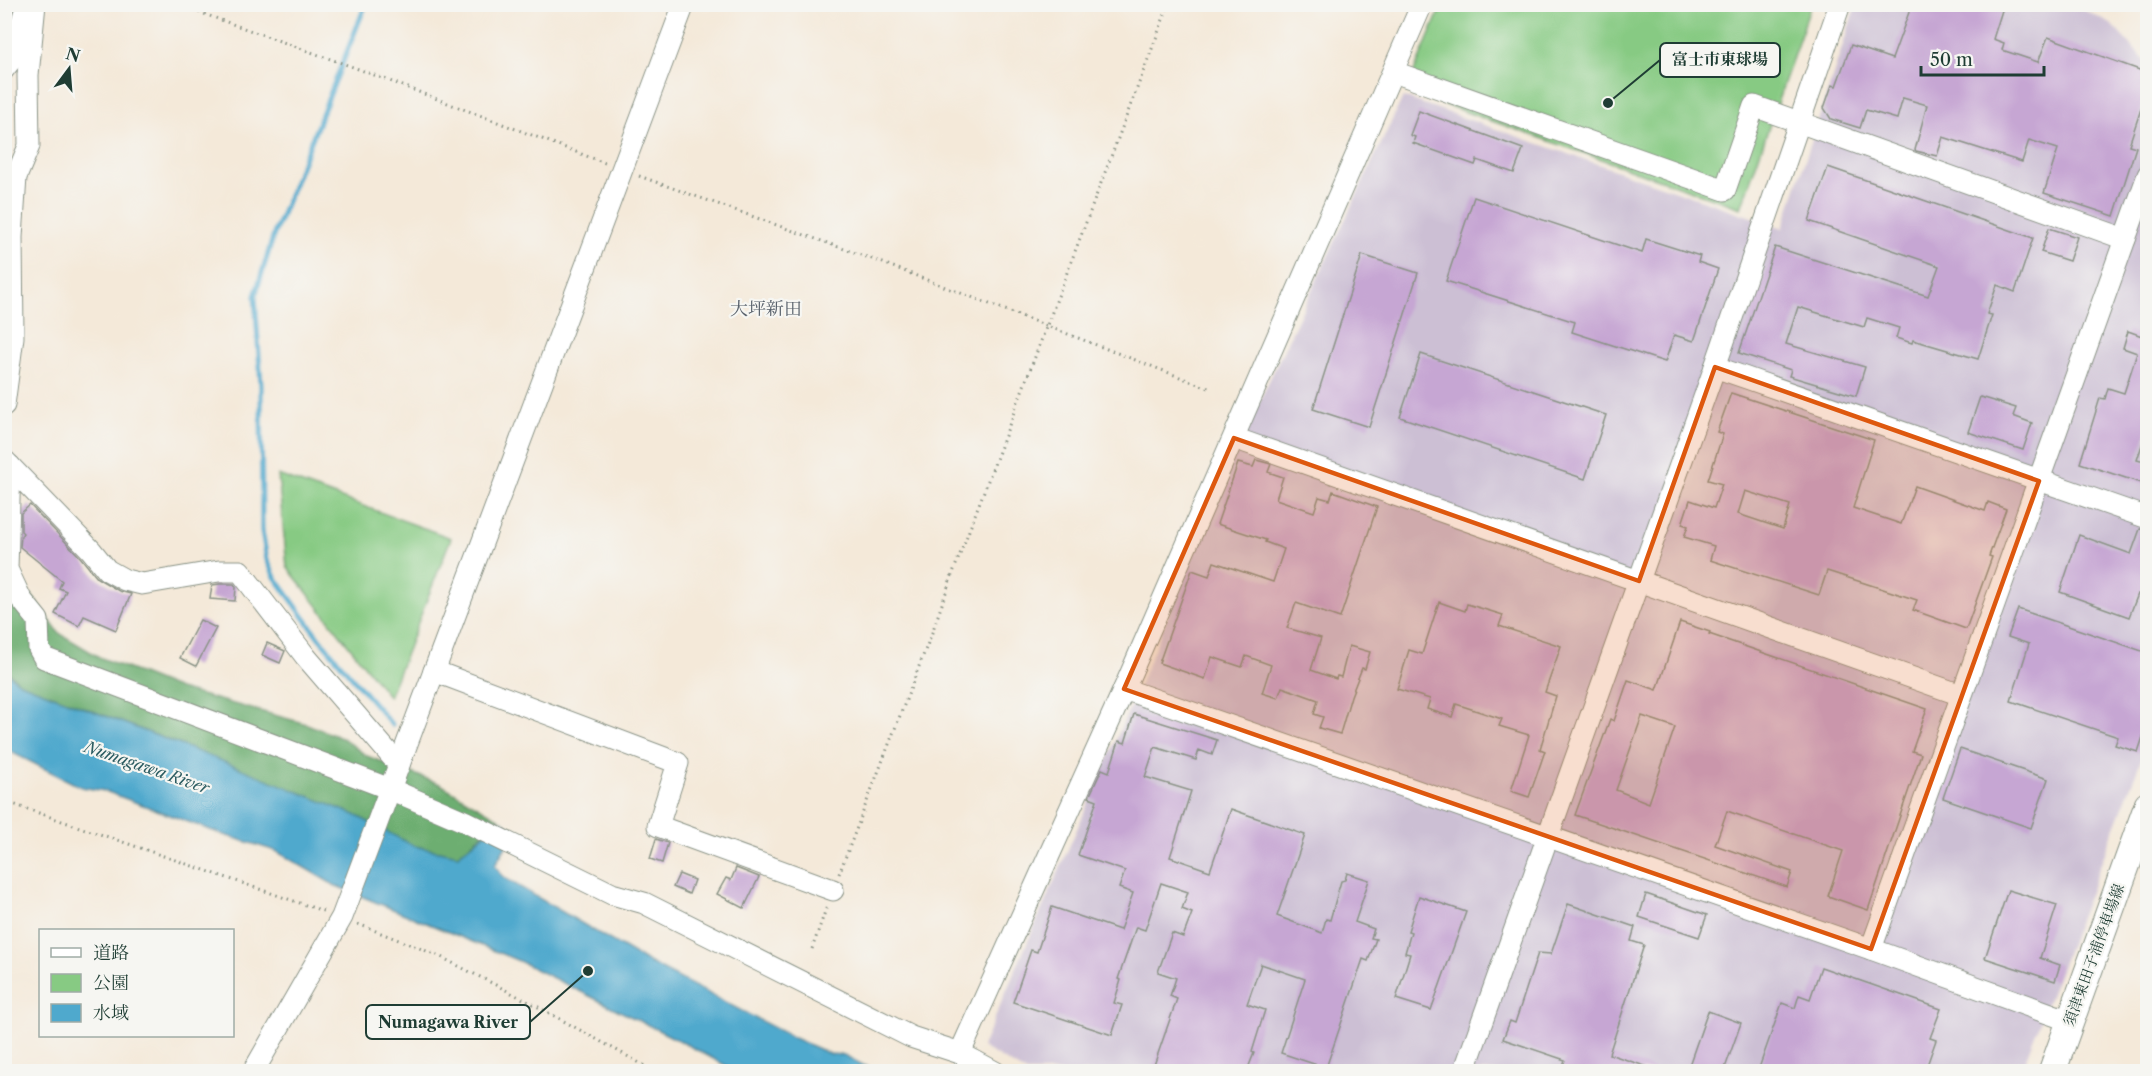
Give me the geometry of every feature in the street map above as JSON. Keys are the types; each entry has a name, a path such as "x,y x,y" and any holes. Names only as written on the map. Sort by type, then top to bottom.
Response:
{"main road":[{"name":"須津東田子浦停車場線","path":"2052,1071 2148,805"}],"street":[{"path":"4,69 12,59 27,4"},
{"path":"4,405 13,337 12,237 9,206 16,177 29,146 28,75 35,4"},
{"path":"253,1071 342,917 684,4"},
{"path":"960,1053 1124,689 1422,4"},
{"path":"1464,1071 1715,367 1840,4"},
{"path":"1394,72 1725,190 1754,106 2125,239"},
{"path":"1871,949 2148,175"},
{"path":"1715,367 2148,518"},
{"path":"1234,438 1961,695"},
{"path":"7,464 91,550 107,570 125,580 142,584 219,571 240,571 306,657 399,765"},
{"path":"7,464 7,569 21,599 38,620 39,649 44,658 390,789 466,822 612,894 644,903 911,1037 960,1053 995,1071"},
{"path":"434,671 678,763 658,826 832,890"},
{"path":"1124,689 1871,949 2070,1021"}],"path":[{"path":"176,4 353,67 623,170 875,260 1211,389"},
{"path":"812,949 832,890 1169,4"}],"highlighted area":[{"path":"1715,367 2039,481 1871,949 1124,689 1234,438 1639,581"}],"shaded area":[{"path":"1856,5 2074,5 2111,24 2147,63 2147,744 2021,1071 1025,1072 982,1047 1131,705 1237,449 1403,97 1783,228"}],"green space":[{"path":"1442,5 1811,5 1741,208 1406,91"},
{"path":"278,475 451,538 389,697 287,567"},
{"path":"4,559 59,633 99,657 179,689 307,724 344,739 367,756 440,784 500,819 458,855 414,846 349,813 20,683 5,669"}],"water":[{"path":"4,671 20,683 355,815 414,846 458,855 502,821 515,831 495,865 503,877 644,960 794,1038 830,1054 844,1055 874,1071 736,1071 519,961 334,885 276,851 221,834 105,791 81,787 5,749"}],"building":[{"path":"1912,4 2004,4 1993,39 2004,43 2002,50 2038,62 2048,37 2148,73 2148,88 2129,145 2136,147 2114,216 2044,193 2058,149 2029,140 2022,162 1943,137 1937,156 1916,151 1927,105 1903,98 1897,119 1866,110 1860,128 1831,119 1824,108 1832,85 1836,86 1851,45 1892,59"},
{"path":"1419,111 1523,149 1514,173 1477,160 1475,165 1413,143 1415,137 1410,135"},
{"path":"1828,167 2033,238 2015,292 1997,285 1987,314 1992,315 1978,359 1913,340 1912,343 1896,338 1899,328 1867,318 1864,327 1798,307 1786,344 1865,367 1856,396 1789,376 1791,370 1739,353 1775,247 1928,296 1939,266 1809,221"},
{"path":"1474,197 1642,253 1646,239 1700,256 1698,262 1718,269 1694,341 1674,335 1665,362 1572,332 1575,322 1446,281"},
{"path":"2049,228 2077,237 2069,261 2041,252"},
{"path":"1362,255 1418,273 1369,427 1313,409"},
{"path":"2145,328 2148,329 2148,427 2137,460 2148,463 2148,473 2144,484 2080,463 2100,398 2105,399 2108,388 2124,393 2137,353 2123,348 2128,331 2142,336"},
{"path":"1421,354 1606,415 1585,479 1400,417"},
{"path":"1731,393 1874,440 1853,508 1901,524 1915,486 1985,511 1988,502 2006,509 1989,556 1992,557 1966,629 1913,610 1917,600 1827,571 1819,595 1710,560 1714,546 1684,537 1688,526 1682,524 1690,500 1714,508 1722,484 1708,480 1723,434 1717,432","holes":["1745,491 1790,505 1783,529 1738,514"]},
{"path":"1980,397 2016,408 2013,416 2032,423 2023,450 1968,432"},
{"path":"1256,460 1271,464 1268,472 1283,477 1276,499 1314,512 1319,497 1330,500 1333,491 1377,507 1340,618 1296,603 1287,628 1321,638 1311,670 1336,679 1337,676 1341,677 1349,646 1370,652 1365,669 1362,668 1351,696 1340,734 1319,728 1323,717 1314,714 1318,700 1282,687 1278,698 1262,693 1271,665 1246,656 1242,667 1212,657 1205,679 1159,663 1192,570 1209,576 1214,562 1273,582 1284,549 1265,542 1266,540 1217,524 1238,463 1253,467"},
{"path":"30,505 97,578 119,591 131,594 116,630 84,616 79,626 55,614 66,591 59,588 62,581 20,547 23,533 21,513"},
{"path":"2140,529 2148,530 2148,597 2138,594 2129,617 2060,592 2079,535 2131,554"},
{"path":"234,584 236,587 235,601 210,599 212,585"},
{"path":"1439,602 1465,611 1467,604 1503,615 1499,626 1561,646 1545,692 1556,696 1540,749 1545,751 1529,797 1511,791 1529,735 1499,726 1502,719 1456,704 1452,717 1427,709 1430,699 1397,689 1409,650 1422,654"},
{"path":"2018,609 2148,653 2148,722 2138,752 2115,745 2118,737 2011,701 2029,644 2008,637"},
{"path":"200,620 216,628 196,666 180,658"},
{"path":"1680,622 1927,709 1912,751 1921,754 1868,910 1828,896 1843,851 1727,811 1715,845 1792,872 1787,887 1575,815 1610,719 1614,721 1628,680 1657,690","holes":["1642,716 1675,727 1649,803 1616,790"]},
{"path":"267,643 285,651 280,663 262,655"},
{"path":"1134,714 1217,740 1212,755 1199,750 1196,760 1155,747 1145,777 1191,791 1170,857 1210,871 1231,809 1305,835 1277,916 1322,933 1326,919 1330,920 1341,881 1345,880 1347,873 1369,880 1355,922 1374,929 1371,938 1376,939 1368,961 1363,959 1326,1068 1281,1053 1305,979 1261,964 1247,1004 1265,1010 1247,1071 1152,1071 1177,999 1170,996 1176,978 1158,972 1172,933 1183,937 1192,913 1182,909 1188,892 1161,883 1145,930 1136,927 1118,979 1121,980 1114,1003 1122,1005 1112,1035 1013,1002 1031,950 1037,952 1052,907 1120,930 1133,893 1119,888 1125,871 1078,855 1097,800 1089,797 1102,769 1109,772 1119,741 1125,743"},
{"path":"1960,749 2048,779 2031,828 1943,798"},
{"path":"656,839 668,843 662,863 650,859"},
{"path":"736,868 759,877 744,908 717,894 726,878 731,880"},
{"path":"679,874 694,880 689,894 673,887"},
{"path":"2008,890 2057,905 2040,958 2060,965 2055,981 1985,958"},
{"path":"1646,894 1707,915 1699,937 1639,917"},
{"path":"1419,896 1466,912 1431,1010 1396,999 1410,954 1405,953 1411,932 1408,931"},
{"path":"1568,904 1635,927 1631,941 1644,945 1609,1054 1654,1069 1654,1071 1561,1071 1565,1060 1503,1039 1510,1021 1515,1023 1538,953 1551,954"},
{"path":"1821,967 1941,1009 1930,1038 1936,1040 1925,1071 1758,1071 1782,1003 1795,1008 1799,995 1810,999"},
{"path":"1708,1011 1741,1023 1724,1071 1687,1071"}],"waterway":[{"path":"366,4 274,234 255,296 261,385 262,531 267,560 275,577 319,638 392,725"}],"place":[{"name":"富士市東球場","path":"1608,103"},
{"name":"Numagawa River","path":"588,971"}],"district":[{"name":"大坪新田","path":"766,309"}]}
